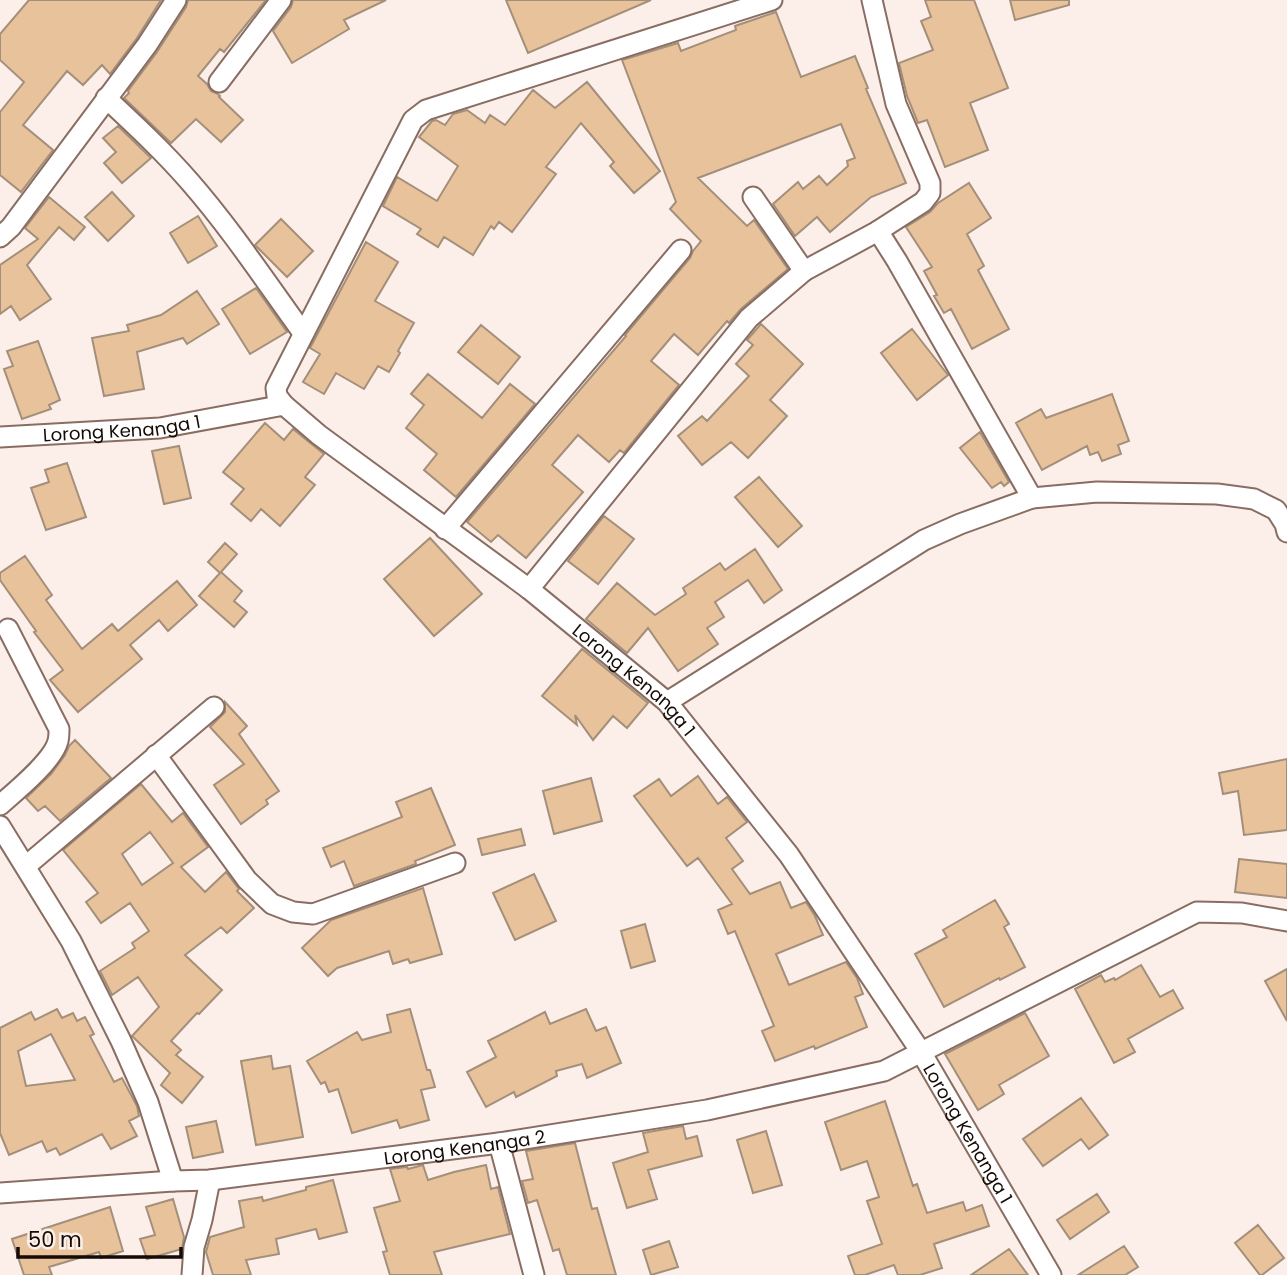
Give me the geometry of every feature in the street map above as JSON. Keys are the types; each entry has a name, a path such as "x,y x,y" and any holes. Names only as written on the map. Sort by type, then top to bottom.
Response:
{"street":[{"path":"0,237 11,227 146,45 176,0"},
{"path":"219,82 281,0"},
{"path":"284,405 277,396 276,388 412,120 426,110 772,0"},
{"path":"528,589 749,318 804,271 878,231 923,202 930,192 930,183 896,104 872,0"},
{"path":"106,98 153,142 191,183 303,333"},
{"path":"753,197 804,271"},
{"path":"878,231 1032,498"},
{"path":"445,529 681,250"},
{"name":"Lorong Kenanga 1","path":"0,437 160,428 284,405 318,435 528,589 667,702 789,855 921,1052 1051,1275"},
{"path":"667,702 924,540 1032,498 1097,492 1217,494 1254,499 1276,510 1287,532"},
{"path":"0,805 38,771 52,753 58,741 59,729 8,629"},
{"path":"26,866 214,707"},
{"path":"156,755 247,880 272,904 293,912 313,914 454,863"},
{"path":"0,826 71,941 121,1041 148,1102 173,1181"},
{"name":"Lorong Kenanga 2","path":"0,1193 210,1180 499,1143 707,1110 884,1071 1197,912 1242,913 1287,921"},
{"path":"499,1143 534,1275"},
{"path":"192,1275 194,1247 210,1180"}],"building":[{"path":"29,0 161,0 110,74 102,65 83,85 67,71 23,125 53,150 21,192 0,175 0,112 24,82 0,60 0,34"},
{"path":"188,0 266,0 224,52 220,49 198,76 243,120 221,142 196,119 171,143 124,98 157,52"},
{"path":"293,0 386,0 344,20 349,29 292,63 273,31 291,7"},
{"path":"506,0 651,0 528,53"},
{"path":"925,0 974,0 1008,88 970,103 988,150 945,167 927,120 918,123 907,96 899,63 933,50 921,21 931,17"},
{"path":"1010,0 1069,0 1069,5 1015,20"},
{"path":"776,12 801,77 855,56 906,183 871,197 830,232 817,217 795,236 773,204 798,182 803,189 819,176 827,185 848,166 847,161 855,158 841,124 698,178 747,226 754,220 788,269 741,309 729,323 727,321 698,355 674,334 651,361 679,385 624,453 620,450 609,462 578,435 552,465 583,492 526,558 498,535 491,542 467,522 626,336 701,241 670,209 676,202 622,60 678,43 681,51 736,30 735,26"},
{"path":"587,82 660,171 634,193 610,166 614,162 581,123 546,167 556,174 512,232 499,222 494,229 491,226 473,255 444,237 438,247 417,234 421,229 383,206 397,177 437,201 458,166 419,137 432,121 436,120 445,125 453,114 467,110 485,123 490,115 505,125 533,90 555,108"},
{"path":"118,126 151,158 122,183 104,163 116,152 103,138"},
{"path":"969,183 991,218 967,234 984,266 978,270 1009,329 972,349 951,309 944,313 934,296 937,295 924,271 932,267 906,227"},
{"path":"112,192 134,216 108,241 85,217"},
{"path":"49,197 85,227 74,240 59,227 27,265 51,299 20,320 11,306 0,314 0,265 38,239 25,228"},
{"path":"198,216 217,246 188,263 170,233"},
{"path":"281,219 313,251 287,277 255,245"},
{"path":"366,242 398,262 375,301 414,323 389,372 378,366 364,389 336,373 324,394 303,382 320,354 310,348"},
{"path":"256,288 287,332 250,354 222,309"},
{"path":"197,291 219,324 187,344 183,338 137,352 144,389 104,396 92,338 129,331 127,325 161,315"},
{"path":"761,324 803,364 770,400 787,416 748,458 731,442 702,465 678,436 702,416 707,421 749,376 736,364 753,345 747,340"},
{"path":"481,325 520,357 498,384 458,352"},
{"path":"912,329 948,375 917,400 881,353"},
{"path":"38,341 60,400 49,405 51,409 22,419 4,369 13,366 7,351"},
{"path":"428,374 482,418 510,384 535,404 456,497 424,470 437,454 406,428 424,405 411,394"},
{"path":"1112,394 1129,441 1118,445 1121,454 1102,461 1098,452 1090,455 1087,446 1042,470 1016,423 1041,409 1046,418"},
{"path":"265,423 284,440 293,429 324,454 305,477 315,485 280,526 261,509 251,521 231,504 244,489 223,472"},
{"path":"980,432 1009,482 1004,486 1001,482 992,488 960,448"},
{"path":"179,446 191,498 164,504 152,451"},
{"path":"67,463 86,517 46,530 31,488 49,482 45,470"},
{"path":"759,477 802,526 778,547 735,497"},
{"path":"604,516 634,539 598,584 568,561"},
{"path":"430,538 482,594 434,636 384,579"},
{"path":"225,543 237,554 221,572 242,591 234,601 247,612 234,627 199,596 220,573 208,562"},
{"path":"755,549 782,590 764,603 748,580 715,602 724,617 707,628 718,644 678,671 648,628 627,653 586,619 617,583 655,615 686,594 683,588 720,563 725,570"},
{"path":"25,556 52,595 46,600 82,649 112,624 118,631 177,581 197,605 168,631 159,620 130,645 142,659 78,712 50,680 63,670 0,580 0,573"},
{"path":"582,649 648,703 627,728 613,716 593,740 575,715 577,725 542,696"},
{"path":"225,702 247,726 239,734 279,791 266,800 268,804 241,824 214,785 244,764 210,727 225,712"},
{"path":"75,740 111,778 60,821 45,806 38,811 26,798 51,774"},
{"path":"1287,759 1287,830 1244,835 1238,791 1223,794 1219,773"},
{"path":"698,776 718,804 727,797 747,822 726,838 743,861 732,869 750,894 780,882 791,908 806,902 815,916 823,935 776,954 789,985 846,962 857,978 863,994 855,997 867,1027 815,1049 814,1046 775,1061 762,1031 774,1026 735,931 728,934 718,910 732,904 698,858 687,866 634,796 659,779 671,796"},
{"path":"591,778 602,821 554,834 543,791"},
{"path":"141,784 172,822 183,813 208,847 181,867 205,892 226,872 239,889 237,891 254,908 227,933 221,927 185,955 222,990 171,1041 181,1050 176,1055 203,1077 182,1103 161,1085 170,1073 132,1036 159,1007 138,977 112,995 100,971 135,948 132,943 149,931 130,903 101,923 86,902 98,893 63,850","holes":["150,832 173,863 142,885 122,854"]},
{"path":"431,788 455,845 415,861 416,864 354,886 344,861 331,867 323,848 402,817 396,802"},
{"path":"521,829 525,845 482,855 478,839"},
{"path":"1239,859 1287,864 1287,898 1235,892"},
{"path":"534,874 556,921 515,940 493,893"},
{"path":"423,888 442,954 410,963 408,959 393,964 389,951 337,968 328,976 302,948 331,920"},
{"path":"995,900 1009,924 1004,927 1025,967 944,1007 915,954 947,937 943,930"},
{"path":"645,924 655,961 631,968 621,931"},
{"path":"1141,965 1160,997 1173,990 1183,1008 1128,1039 1135,1052 1114,1063 1075,989 1101,975 1105,982 1114,978 1115,980"},
{"path":"1287,969 1287,1021 1265,981"},
{"path":"57,1009 62,1018 73,1013 77,1021 85,1017 94,1034 90,1036 114,1082 122,1078 137,1106 139,1116 129,1121 137,1136 111,1149 102,1134 60,1155 56,1148 47,1152 42,1141 9,1155 0,1133 0,1028 31,1012 35,1020","holes":["51,1034 75,1080 26,1086 18,1051"]},
{"path":"410,1009 427,1070 430,1070 435,1087 421,1090 429,1120 400,1128 397,1120 352,1133 338,1089 329,1092 325,1082 321,1084 307,1061 357,1032 362,1040 391,1032 387,1015"},
{"path":"586,1009 596,1031 606,1027 621,1063 587,1078 582,1064 556,1071 557,1076 516,1097 514,1092 486,1107 467,1072 496,1057 488,1041 545,1012 550,1024"},
{"path":"1025,1013 1049,1056 999,1085 1004,1094 978,1110 945,1054"},
{"path":"271,1056 273,1069 290,1066 303,1137 256,1145 241,1061"},
{"path":"1081,1098 1108,1135 1089,1149 1081,1139 1043,1166 1023,1139"},
{"path":"885,1101 913,1186 917,1184 927,1213 963,1202 966,1211 982,1205 989,1226 934,1244 942,1268 920,1275 898,1275 894,1265 865,1275 855,1275 848,1256 882,1244 867,1201 879,1197 867,1161 841,1170 825,1122"},
{"path":"216,1121 223,1152 193,1158 186,1127"},
{"path":"683,1126 686,1139 697,1136 702,1156 648,1170 657,1199 627,1208 613,1163 648,1152 643,1133"},
{"path":"766,1131 782,1185 753,1193 737,1140"},
{"path":"575,1143 592,1209 597,1208 616,1275 567,1275 559,1249 553,1251 537,1200 528,1203 522,1181 533,1179 526,1151"},
{"path":"423,1165 428,1180 486,1165 491,1189 498,1187 510,1234 434,1252 442,1275 390,1275 383,1252 387,1251 374,1208 400,1201 390,1169 408,1169"},
{"path":"333,1180 347,1232 319,1239 316,1229 276,1239 279,1254 246,1260 251,1275 213,1275 206,1252 210,1237 244,1227 239,1201 262,1197 263,1201"},
{"path":"1097,1194 1109,1212 1070,1239 1057,1220"},
{"path":"173,1199 184,1237 182,1249 147,1259 140,1239 155,1235 146,1207"},
{"path":"110,1207 123,1251 101,1258 99,1252 49,1267 52,1275 24,1275 12,1239"},
{"path":"1258,1225 1284,1258 1262,1275 1235,1243"},
{"path":"669,1241 678,1267 651,1275 643,1250"},
{"path":"1124,1246 1138,1267 1125,1275 1078,1275"},
{"path":"1009,1249 1028,1275 971,1275"}]}
